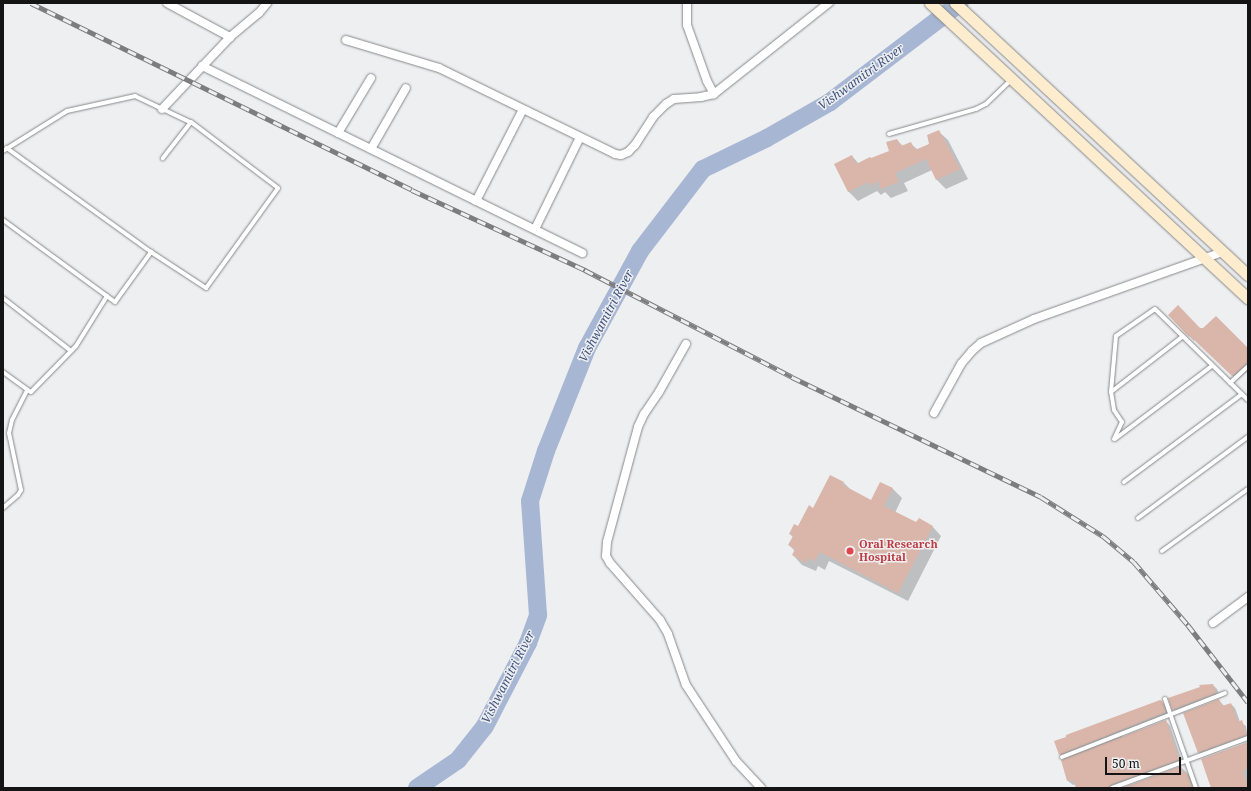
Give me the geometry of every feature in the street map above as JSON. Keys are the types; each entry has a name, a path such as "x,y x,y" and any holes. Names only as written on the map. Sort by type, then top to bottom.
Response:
{"main road":[{"path":"930,3 1011,80 1248,298"},
{"path":"955,3 1248,275"}],"street":[{"path":"167,3 230,37"},
{"path":"162,109 230,37 259,13 267,3"},
{"path":"687,3 687,25 707,81 714,94"},
{"path":"346,40 439,68 580,137 621,155 628,152 635,145 653,117 666,104 674,99 701,97 714,94 823,5"},
{"path":"202,66 582,253"},
{"path":"338,133 371,78"},
{"path":"371,149 406,88"},
{"path":"476,201 523,109"},
{"path":"535,230 580,137"},
{"path":"934,413 961,364 972,351 981,344 1034,319 1222,252"},
{"path":"686,344 659,392 644,414 638,427 606,542 606,556 610,563 660,620 668,634 686,685 736,761 761,788"},
{"path":"1213,623 1248,597"}],"lane":[{"path":"889,134 976,109 986,104 1011,80"},
{"path":"135,96 162,109 190,122 278,188 206,288 151,252 5,150 67,111 135,96"},
{"path":"163,158 190,122"},
{"path":"3,220 115,302 151,252"},
{"path":"3,372 31,392 72,351 107,296"},
{"path":"3,298 72,351"},
{"path":"1212,366 1114,439 1122,422 1114,410 1111,392 1116,336 1155,309 1182,338 1212,366 1230,383 1242,394 1248,400"},
{"path":"1111,392 1182,338"},
{"path":"1230,383 1248,366"},
{"path":"3,508 18,496 21,490 10,433 12,420 27,390"},
{"path":"1124,482 1242,394"},
{"path":"1138,518 1248,437"},
{"path":"1162,551 1248,488"},
{"path":"1062,758 1225,693"},
{"path":"1165,699 1196,788"},
{"path":"1112,788 1248,738"}],"building":[{"path":"939,130 960,169 936,180 926,159 895,173 899,182 880,189 879,181 870,186 868,182 848,192 834,164 852,155 856,164 870,157 871,158 889,151 886,142 897,139 901,146 911,142 915,150 929,144 927,135"},
{"path":"1178,305 1200,328 1203,328 1216,316 1248,348 1248,363 1232,376 1190,336 1189,337 1168,315"},
{"path":"830,475 844,482 843,485 871,500 880,482 893,488 884,506 916,522 919,518 933,526 898,593 820,552 815,561 809,558 806,563 792,555 795,549 788,545 793,536 789,534 794,524 798,526 809,505 813,508"},
{"path":"1213,684 1216,693 1172,710 1168,698 1200,687 1199,685"},
{"path":"1219,699 1222,706 1231,703 1238,722 1242,720 1247,735 1198,753 1183,713"},
{"path":"1160,700 1162,701 1166,712 1059,755 1054,741 1066,737 1066,735"},
{"path":"1166,720 1179,760 1111,785 1109,788 1076,788 1073,780 1067,781 1061,760"},
{"path":"1248,742 1248,768 1243,770 1248,788 1211,788 1201,759"},
{"path":"1181,766 1183,773 1186,772 1192,788 1122,788"}],"waterway":[{"name":"Vishwamitri River","path":"417,788 458,760 485,726 528,643 538,615 530,501 546,451 587,348 640,251 703,169 767,138 830,102 960,3"}],"railway":[{"path":"31,3 412,190 585,270 792,377 1041,497 1103,536 1134,562 1188,625 1248,702"}],"place":[{"name":"Oral Research Hospital","path":"850,551"}]}
